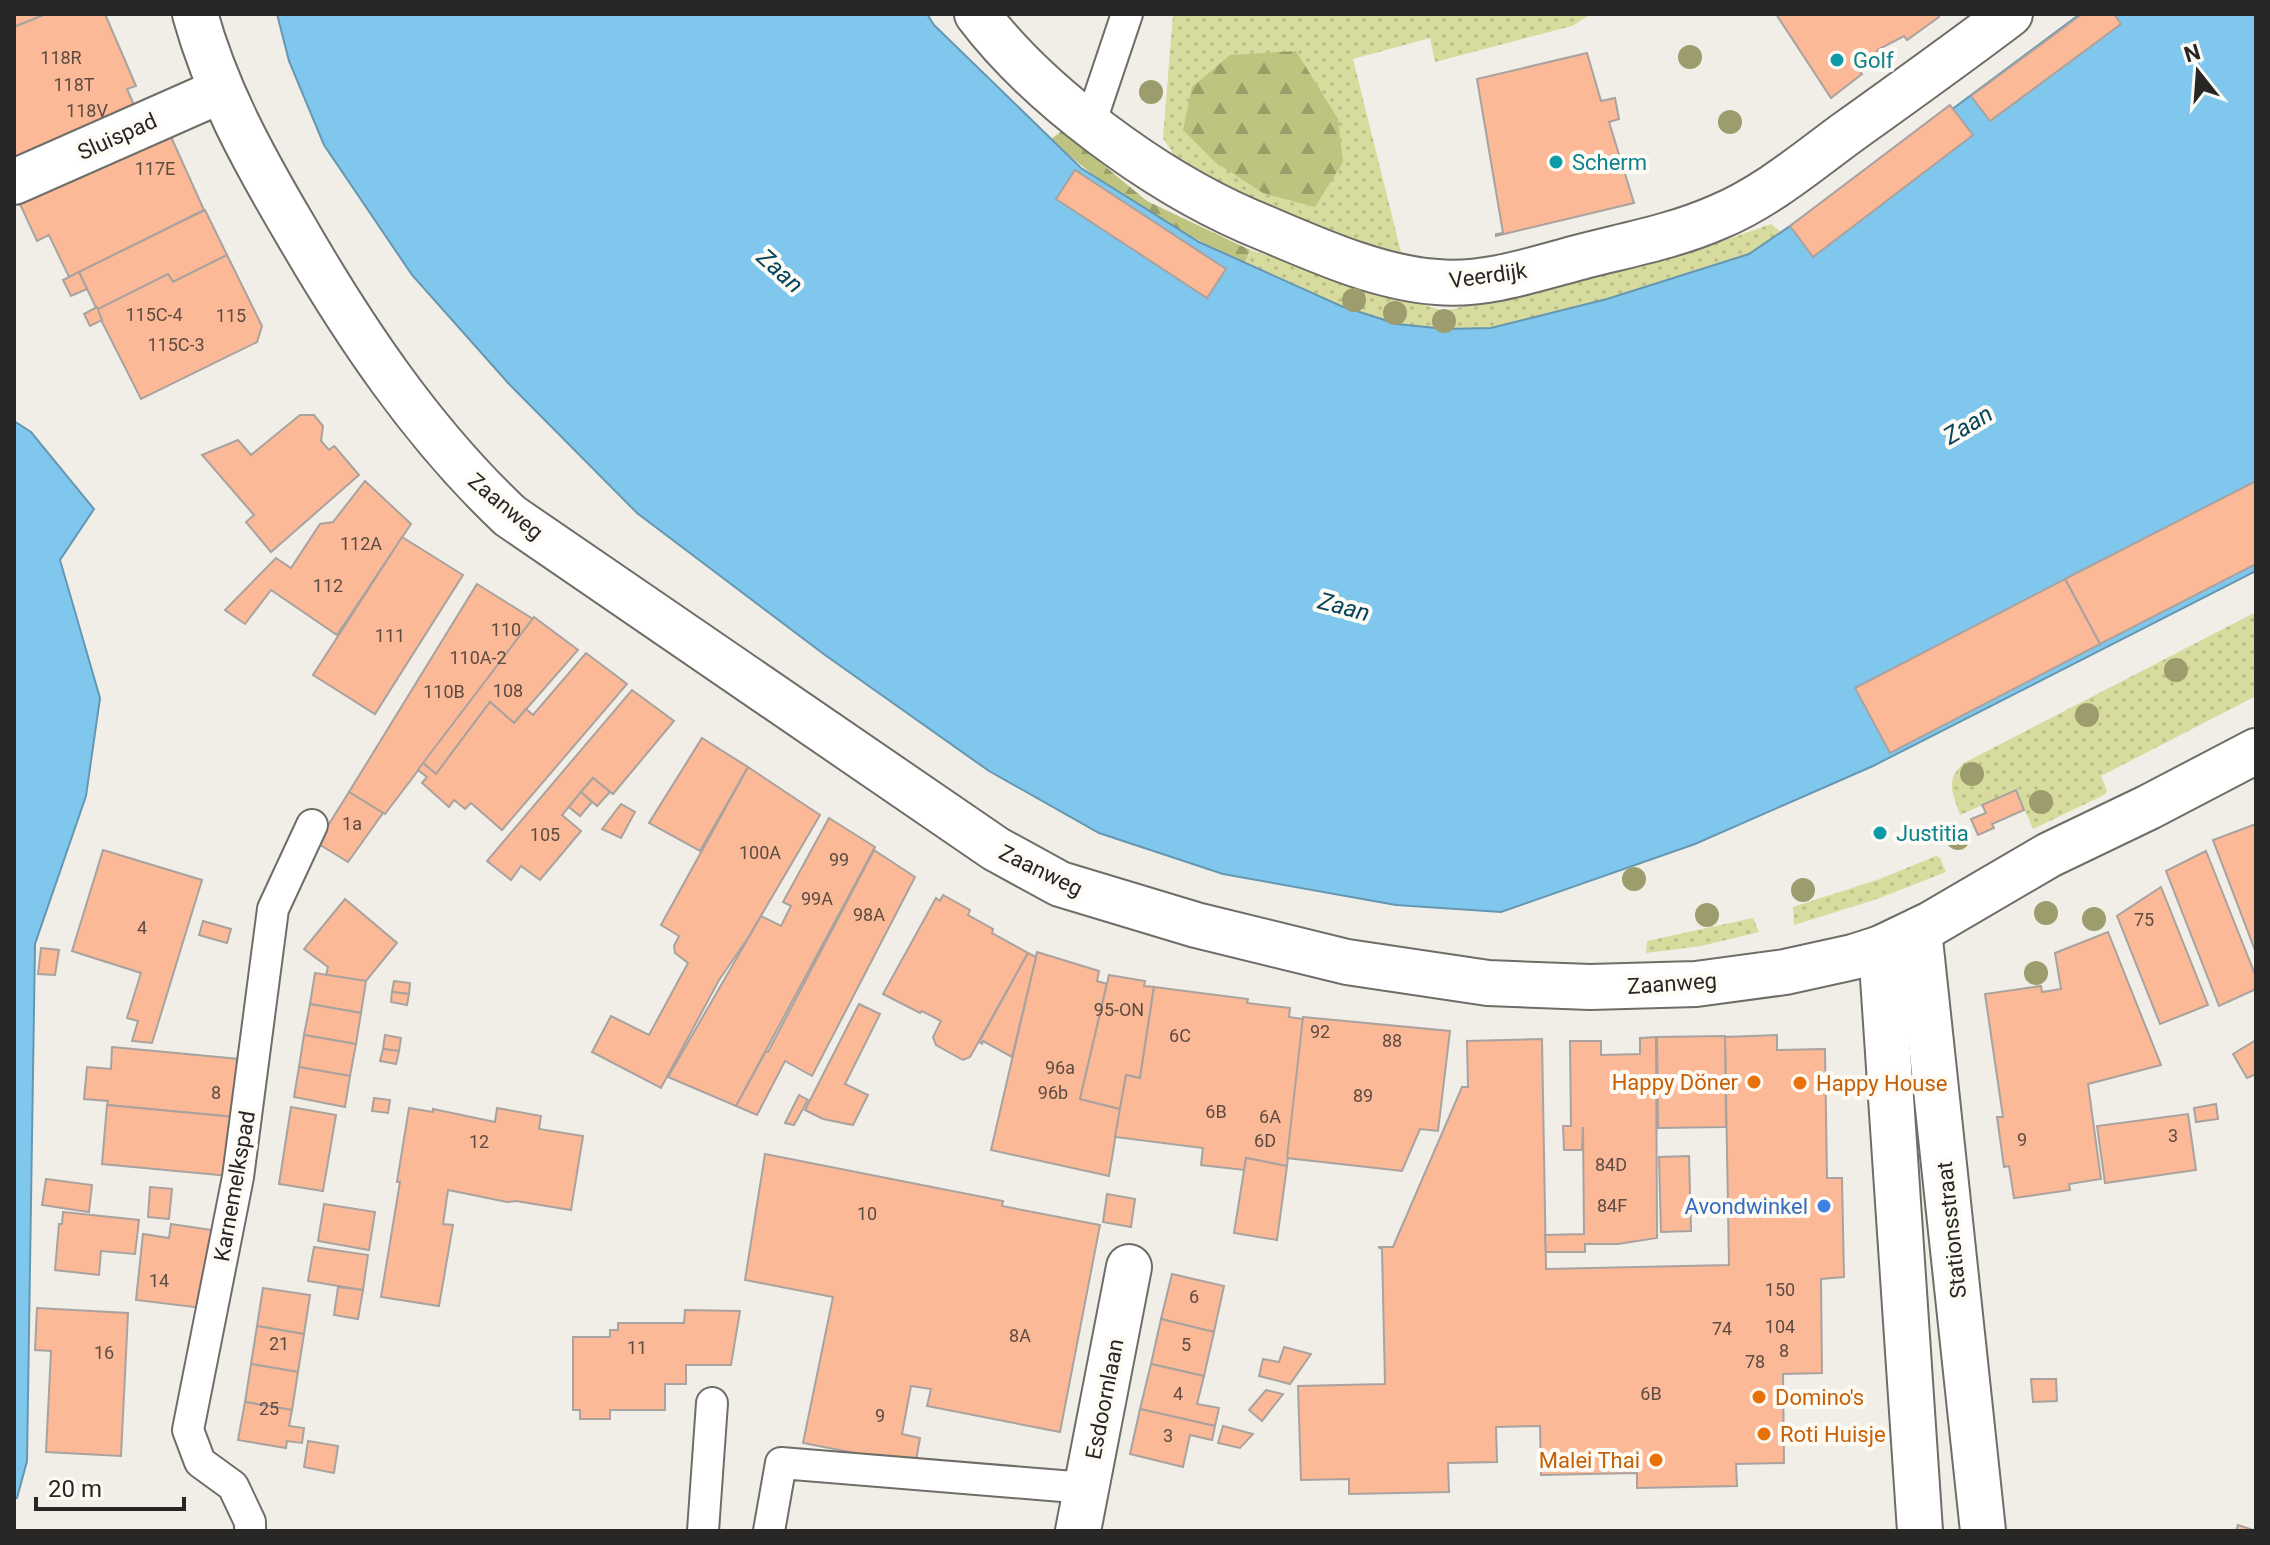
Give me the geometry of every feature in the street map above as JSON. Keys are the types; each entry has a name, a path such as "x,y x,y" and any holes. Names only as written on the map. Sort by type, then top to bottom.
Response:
{"street":[{"name":"Zaanweg","path":"195,14 220,91 314,262 377,360 449,454 490,497 510,516 996,849 1060,884 1196,925 1347,962 1488,983 1590,987 1696,984 1785,972 1853,957 1900,939 2049,855 2256,751"},
{"name":"Veerdijk","path":"977,14 1018,62 1090,124 1188,192 1262,226 1363,266 1436,282 1465,282 1512,275 1689,228 1719,217 1747,203 1806,162 2010,14"},
{"name":"Sluispad","path":"14,182 220,91"},
{"path":"1900,939 1920,1531"},
{"name":"Stationsstraat","path":"1900,939 1983,1531"},
{"name":"Esdoornlaan","path":"1078,1531 1129,1267"}],"lane":[{"path":"1090,124 1127,14"},
{"name":"Karnemelkspad","path":"250,1531 250,1522 233,1486 200,1462 188,1430 238,1177 273,909 312,825"},
{"path":"703,1531 712,1403"},
{"path":"769,1531 781,1463 1086,1488"}],"green space":[{"path":"1173,14 1591,14 1572,26 1435,62 1430,38 1353,59 1401,252 1293,224 1173,170 1174,155 1163,138"},
{"path":"1296,51 1338,119 1343,162 1315,207 1263,193 1215,162 1183,130 1192,87 1230,55"},
{"path":"1062,131 1147,201 1250,250 1245,262 1168,224 1118,193 1051,139"},
{"path":"1771,224 1782,233 1749,254 1607,299 1491,328 1445,329 1397,324 1341,306 1245,262 1250,250 1444,311 1683,255"},
{"path":"2256,612 2256,696 2101,776 2107,791 2104,795 2033,829 2016,790 1960,815 1952,781 1964,763"},
{"path":"1936,856 1946,872 1877,899 1794,925 1793,907 1880,879"},
{"path":"1753,918 1759,932 1701,946 1646,953 1647,941"}],"water":[{"name":"Zaan","path":"277,14 927,14 934,25 1081,168 1199,242 1341,306 1397,324 1445,329 1491,328 1607,299 1749,254 1853,183 2080,14 2256,14 2256,571 1873,766 1695,844 1501,912 1396,905 1223,874 1099,833 989,771 825,655 637,513 509,384 412,275 324,145 289,61"},
{"path":"14,421 31,432 94,509 60,560 100,698 86,796 35,944 27,1461 17,1498 14,1498"}],"building":[{"path":"14,14 46,14 14,27"},
{"path":"46,14 105,14 136,86 127,89 140,119 14,173 14,27"},
{"name":"Golf","path":"1776,14 1937,14 1939,17 1907,40 1904,36 1879,49 1859,70 1862,74 1831,98"},
{"path":"2082,14 2114,14 2121,24 1990,121 1971,96"},
{"name":"Scherm","path":"1587,53 1601,101 1615,98 1619,119 1609,122 1634,203 1496,236 1503,233 1477,79"},
{"path":"1950,105 1973,135 1813,257 1790,226"},
{"path":"163,119 204,210 69,277 49,235 37,241 14,191"},
{"path":"1075,170 1226,269 1207,298 1056,199"},
{"path":"205,210 227,255 173,282 168,274 97,310 79,272"},
{"path":"227,255 262,326 257,342 141,399 96,310 168,274 173,282"},
{"path":"79,272 87,289 71,296 63,280"},
{"path":"97,307 102,320 90,326 84,314"},
{"path":"300,415 314,415 323,426 321,441 329,450 334,446 359,475 271,552 246,522 254,515 202,455 238,440 251,455"},
{"path":"365,481 411,524 337,635 271,590 245,624 225,610 276,558 291,568 320,524 333,522"},
{"path":"2256,481 2256,564 2100,644 2065,579"},
{"path":"402,537 463,575 375,714 313,675"},
{"path":"2065,579 2100,644 1890,753 1855,688"},
{"path":"477,584 533,619 385,814 349,792"},
{"path":"534,617 578,650 514,723 490,702 436,774 423,763"},
{"path":"586,653 627,684 502,830 471,803 465,809 454,800 449,807 422,783 427,777 418,770 423,763 436,774 490,702 514,723 526,709 533,715"},
{"path":"632,690 674,721 613,794 593,778 581,792 562,815 581,831 540,880 521,866 511,880 487,861"},
{"path":"702,738 748,767 700,851 649,823"},
{"path":"748,767 820,815 748,938 719,980 661,1088 592,1052 611,1016 649,1035 688,963 675,953 674,946 679,936 661,925"},
{"path":"593,778 610,792 597,806 581,792"},
{"path":"2016,790 2024,810 1992,824 1994,828 1978,835 1971,819 1986,813 1982,805"},
{"path":"349,792 383,813 348,862 317,843"},
{"path":"581,792 592,802 580,816 569,807"},
{"path":"621,804 635,812 621,838 602,829"},
{"path":"829,818 875,847 736,1106 668,1077 761,916 781,926 791,906 783,902"},
{"path":"2256,824 2256,953 2213,840"},
{"path":"103,850 202,880 152,1043 132,1041 138,1021 127,1018 141,973 72,951"},
{"path":"874,850 915,877 812,1076 785,1061 757,1115 736,1106 768,1052"},
{"path":"2206,851 2256,977 2256,989 2219,1006 2166,871"},
{"path":"2161,887 2208,1005 2160,1024 2117,916"},
{"path":"943,895 970,910 968,915 993,929 992,933 1028,953 970,1057 963,1060 936,1045 933,1037 941,1021 883,994 936,898 940,901"},
{"path":"345,899 397,943 366,981 326,975 328,967 304,949"},
{"path":"203,921 231,929 227,943 199,935"},
{"path":"2108,932 2161,1065 2088,1084 2101,1179 2069,1184 2070,1190 2014,1198 2009,1166 2004,1167 1997,1117 2003,1117 1985,994 2041,986 2042,992 2061,989 2055,953"},
{"path":"41,948 59,950 55,975 38,974"},
{"path":"1037,952 1099,971 1097,981 1107,984 1080,1099 1120,1109 1109,1176 991,1150"},
{"path":"1028,953 1036,957 1012,1057 983,1041 982,1044 979,1042"},
{"path":"315,973 366,981 361,1013 310,1004"},
{"path":"1109,975 1145,981 1144,986 1154,987 1140,1078 1126,1075 1120,1109 1080,1099"},
{"path":"394,981 410,983 409,994 392,992"},
{"path":"1154,987 1248,999 1247,1003 1290,1008 1289,1017 1303,1019 1287,1166 1246,1158 1244,1170 1201,1165 1203,1148 1115,1137 1126,1075 1140,1078"},
{"path":"392,992 409,994 407,1005 391,1002"},
{"path":"310,1004 361,1013 356,1044 304,1035"},
{"path":"859,1004 880,1014 845,1084 868,1095 853,1125 823,1119 805,1110"},
{"path":"1303,1017 1450,1031 1438,1131 1420,1129 1402,1171 1287,1158"},
{"path":"304,1035 356,1044 350,1076 299,1067"},
{"path":"385,1035 401,1038 399,1051 383,1049"},
{"path":"1777,1035 1777,1050 1825,1049 1827,1178 1842,1178 1844,1277 1821,1279 1822,1373 1783,1374 1784,1463 1736,1464 1737,1486 1637,1488 1637,1473 1541,1475 1540,1426 1496,1427 1497,1462 1448,1463 1449,1492 1349,1494 1349,1479 1301,1480 1298,1386 1385,1384 1382,1249 1378,1247 1393,1247 1462,1087 1468,1087 1467,1041 1542,1039 1546,1269 1729,1265 1725,1037"},
{"path":"1725,1036 1726,1127 1658,1128 1657,1037"},
{"path":"1656,1037 1657,1238 1618,1244 1585,1244 1585,1252 1546,1252 1545,1235 1584,1234 1583,1127 1582,1150 1564,1150 1563,1126 1571,1126 1570,1041 1601,1041 1601,1055 1640,1054 1640,1038"},
{"path":"2256,1040 2256,1074 2247,1078 2233,1054"},
{"path":"112,1047 239,1059 234,1117 107,1105 108,1101 84,1099 87,1067 111,1069"},
{"path":"383,1049 399,1051 396,1064 380,1061"},
{"path":"299,1067 350,1076 345,1107 294,1097"},
{"path":"799,1095 808,1100 794,1125 785,1123"},
{"path":"374,1098 390,1100 388,1113 372,1111"},
{"path":"2216,1104 2218,1119 2196,1122 2194,1108"},
{"path":"107,1105 234,1117 229,1176 102,1164"},
{"path":"291,1107 336,1115 323,1191 279,1184"},
{"path":"409,1108 433,1112 433,1109 495,1122 497,1108 541,1116 539,1129 583,1136 571,1210 448,1190 443,1224 453,1225 439,1306 381,1297"},
{"path":"2188,1114 2196,1170 2105,1183 2097,1126"},
{"path":"765,1154 1003,1201 1002,1206 1100,1225 1060,1432 927,1406 931,1389 911,1386 902,1434 920,1438 916,1461 898,1457 897,1461 803,1443 833,1297 745,1280"},
{"path":"1689,1156 1691,1231 1661,1232 1659,1157"},
{"path":"1246,1158 1287,1166 1277,1240 1234,1233"},
{"path":"46,1179 92,1185 89,1212 42,1205"},
{"path":"150,1187 172,1189 169,1219 148,1217"},
{"path":"1107,1194 1135,1199 1131,1227 1103,1222"},
{"path":"324,1204 375,1212 369,1250 318,1241"},
{"path":"63,1212 139,1220 135,1254 101,1251 99,1275 55,1270"},
{"path":"171,1224 212,1230 202,1308 136,1300 143,1234 169,1238"},
{"path":"314,1247 368,1255 363,1290 308,1281"},
{"path":"1172,1274 1224,1286 1214,1332 1161,1319"},
{"path":"338,1287 363,1290 358,1319 334,1315"},
{"path":"263,1288 310,1295 304,1334 257,1326"},
{"path":"37,1308 128,1313 121,1456 46,1452 51,1351 35,1350"},
{"path":"685,1310 740,1311 731,1365 686,1365 686,1384 665,1384 665,1410 610,1410 610,1419 580,1419 580,1410 573,1410 573,1337 610,1337 610,1330 618,1330 618,1323 684,1323"},
{"path":"1161,1319 1214,1332 1204,1376 1151,1364"},
{"path":"257,1326 304,1334 298,1372 251,1364"},
{"path":"1284,1347 1311,1354 1290,1384 1259,1376 1263,1359 1279,1362"},
{"path":"251,1364 298,1372 292,1410 245,1402"},
{"path":"1151,1364 1204,1376 1197,1404 1219,1408 1215,1426 1140,1409"},
{"path":"2031,1379 2056,1379 2057,1401 2033,1402"},
{"path":"1266,1390 1283,1394 1262,1421 1249,1410"},
{"path":"245,1402 292,1410 289,1426 304,1428 302,1443 287,1441 286,1448 238,1440"},
{"path":"1140,1409 1215,1426 1212,1440 1190,1435 1183,1467 1130,1454"},
{"path":"1223,1426 1253,1434 1240,1448 1218,1443"},
{"path":"308,1441 338,1446 334,1473 304,1467"},
{"path":"2238,1525 2256,1531 2236,1531"}],"place":[{"name":"Golf","path":"1837,60"},
{"name":"Scherm","path":"1556,162"},
{"name":"Justitia","path":"1880,833"},
{"name":"Happy Döner","path":"1754,1082"},
{"name":"Happy House","path":"1800,1083"},
{"name":"Avondwinkel","path":"1824,1206"},
{"name":"Domino's","path":"1759,1397"},
{"name":"Roti Huisje","path":"1764,1434"},
{"name":"Malei Thai","path":"1656,1460"}]}
